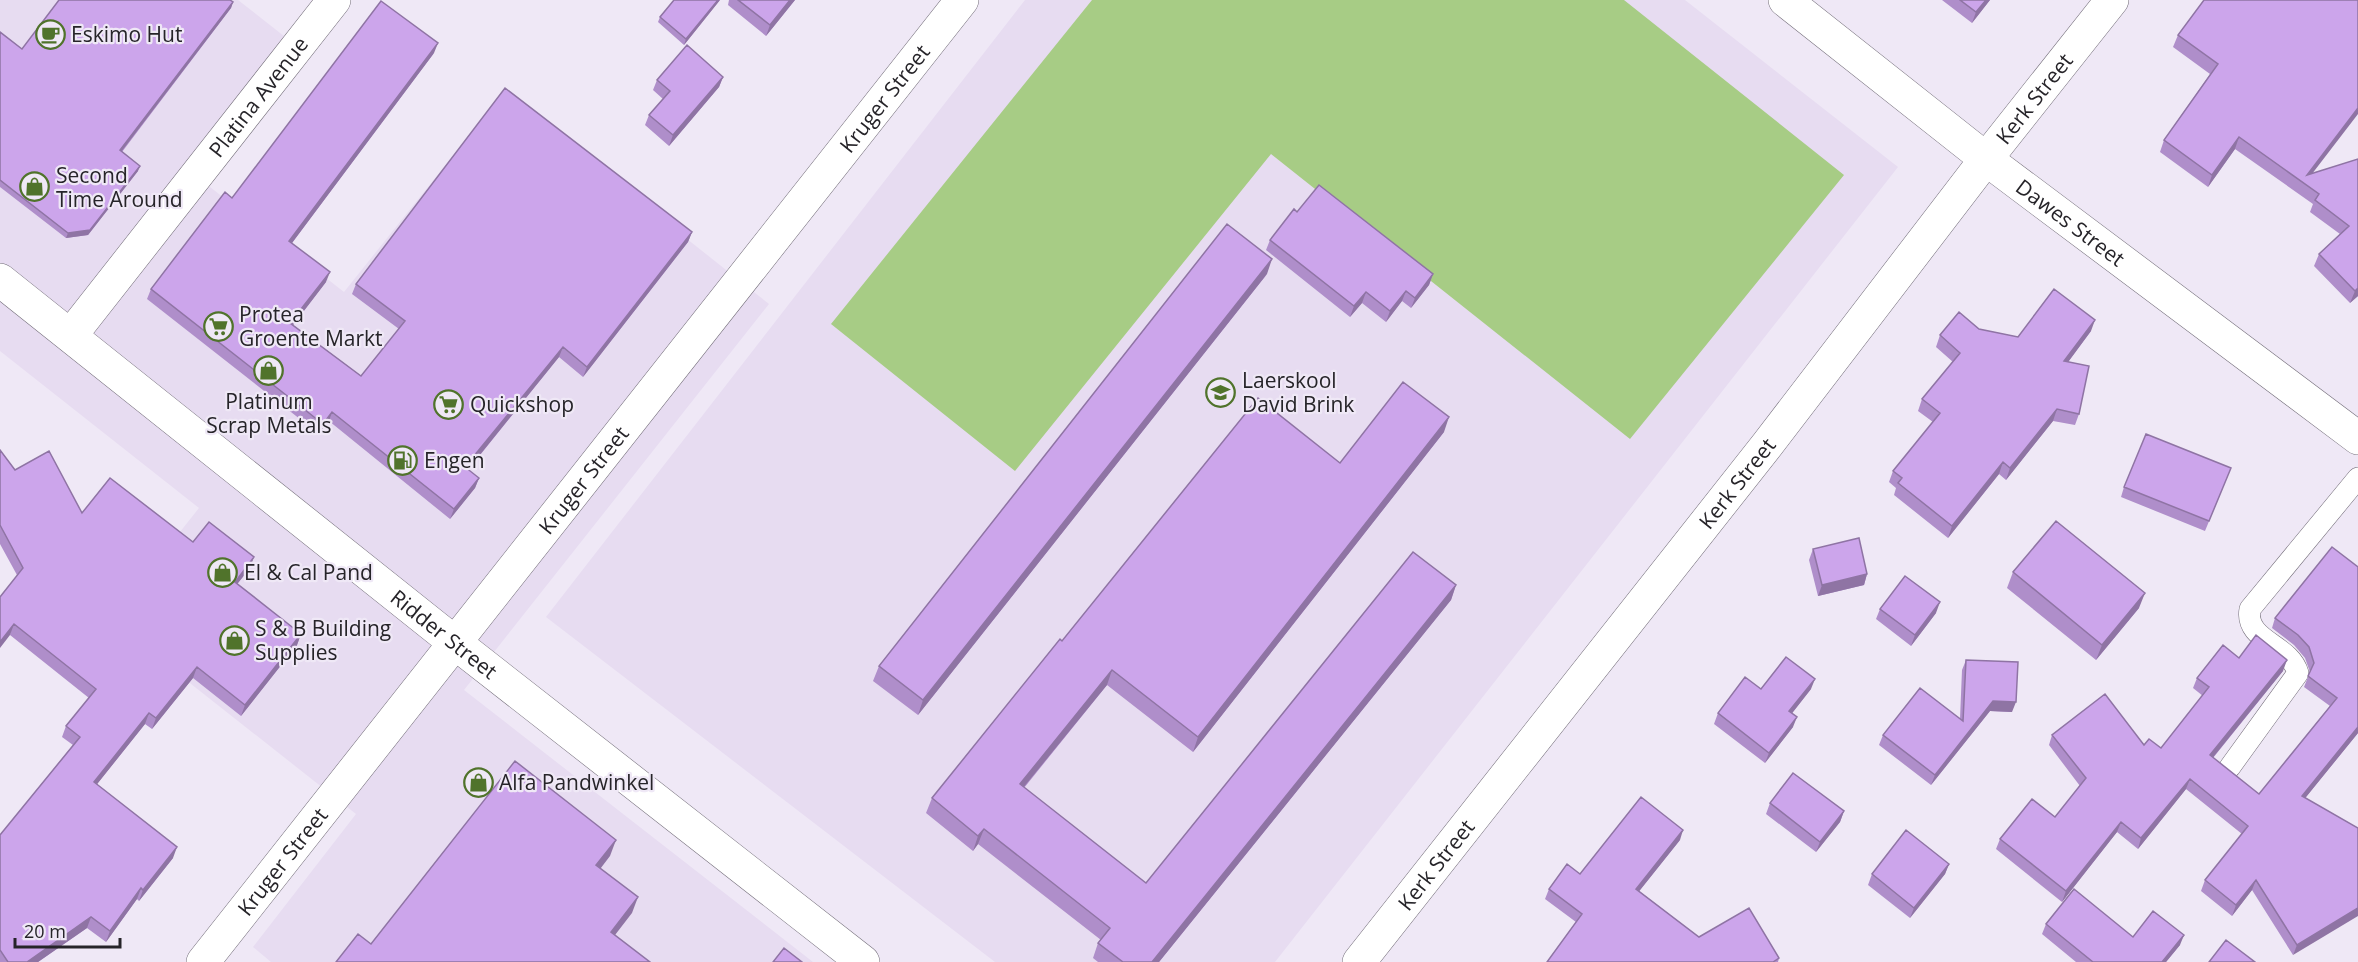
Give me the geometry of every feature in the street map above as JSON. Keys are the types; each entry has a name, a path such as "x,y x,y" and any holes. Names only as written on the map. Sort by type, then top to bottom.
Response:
{"street":[{"name":"Platina Avenue","path":"71,335 334,0"},
{"name":"Kruger Street","path":"203,962 962,0"},
{"name":"Dawes Street","path":"1785,0 1986,159 2358,438"},
{"name":"Kerk Street","path":"1359,962 1767,445 1986,159 2112,0"},
{"name":"Ridder Street","path":"0,280 454,642 863,962"}],"lane":[{"path":"2230,767 2298,673 2295,662 2251,628 2248,619 2250,609 2358,478"}],"shaded area":[{"path":"0,0 238,0 289,40 187,169 344,292 503,93 769,304 464,690 813,962 271,962 253,947 356,814 110,620 199,508 0,351"},
{"name":"Laerskool David Brink","path":"1025,0 1685,0 1898,167 1275,962 995,962 546,617"}],"green space":[{"path":"1092,0 1624,0 1844,175 1630,439 1271,154 1015,471 831,324"}],"building":[{"path":"59,0 230,0 233,2 120,150 140,166 90,230 68,233 0,180 0,32 22,49"},
{"path":"674,0 718,0 686,39 660,17"},
{"path":"738,0 790,0 770,25"},
{"path":"1960,0 1986,0 1976,12"},
{"path":"2204,0 2358,0 2358,108 2307,175 2358,159 2358,288 2355,291 2319,254 2349,226 2315,200 2319,194 2239,137 2212,175 2164,140 2218,64 2178,35"},
{"path":"381,1 438,43 289,241 330,272 290,323 361,376 405,321 356,284 505,88 692,232 587,367 563,347 465,467 479,478 454,509 332,412 323,424 151,289 225,192 232,198"},
{"path":"687,45 723,77 673,135 649,115 670,91 657,80"},
{"path":"1319,185 1433,274 1415,298 1406,291 1390,311 1366,292 1354,306 1270,240 1294,209 1297,212"},
{"path":"1227,224 1272,259 923,700 879,666"},
{"path":"2054,289 2095,320 2064,361 2089,366 2079,414 2057,409 2010,468 2003,462 1952,526 1898,483 1902,478 1893,471 1940,413 1922,399 1960,353 1940,335 1959,312 1979,329 2018,337"},
{"path":"1403,382 1449,417 1198,737 1112,670 1020,784 1146,883 1413,552 1456,585 1152,962 1123,962 1098,943 1110,928 984,829 978,836 932,798 1258,398 1340,463"},
{"path":"2146,434 2231,468 2209,521 2124,487"},
{"path":"0,450 15,470 49,451 82,513 110,478 193,542 209,522 254,557 235,582 301,634 245,705 197,667 156,718 149,713 94,782 177,847 143,890 141,888 110,931 91,917 27,962 8,962 0,950 0,835 80,737 66,726 96,689 14,624 0,642 0,597 23,568 0,525"},
{"path":"2056,521 2145,593 2102,645 2013,572"},
{"path":"1859,538 1867,574 1822,585 1813,549"},
{"path":"2332,547 2358,567 2358,727 2302,796 2358,828 2358,908 2297,945 2256,880 2236,905 2205,880 2248,826 2190,779 2141,838 2121,822 2066,891 2000,839 2032,799 2055,817 2086,778 2052,735 2105,694 2144,745 2149,739 2161,748 2209,687 2197,678 2223,645 2239,658 2256,635 2287,660 2210,755 2259,794 2337,698 2308,676 2314,663 2309,647 2298,635 2275,618"},
{"path":"1905,576 1940,602 1915,635 1880,609"},
{"path":"1786,657 1815,679 1789,711 1797,717 1769,753 1718,713 1745,677 1761,689"},
{"path":"1966,660 2018,662 2016,702 1993,701 1935,775 1883,735 1920,688 1963,721"},
{"path":"515,761 616,840 596,865 638,897 611,932 650,962 336,962 358,934 371,944"},
{"path":"1793,773 1844,811 1820,842 1770,803"},
{"path":"1641,797 1683,830 1636,889 1699,937 1749,908 1779,958 1773,962 1547,962 1582,914 1549,889 1567,864 1580,874"},
{"path":"1906,830 1949,864 1914,908 1872,874"},
{"path":"2074,889 2133,937 2153,911 2184,935 2162,962 2093,962 2046,924"},
{"path":"2226,940 2255,962 2209,962"},
{"path":"784,948 802,962 773,962"}],"place":[{"name":"Eskimo Hut","path":"50,34"},
{"name":"Second Time Around","path":"35,187"},
{"name":"Protea Groente Markt","path":"218,326"},
{"name":"Platinum Scrap Metals","path":"269,370"},
{"name":"Laerskool David Brink","path":"1221,392"},
{"name":"Quickshop","path":"449,404"},
{"name":"Engen","path":"403,460"},
{"name":"El & Cal Pand","path":"223,572"},
{"name":"S & B Building Supplies","path":"234,640"},
{"name":"Alfa Pandwinkel","path":"478,782"}]}
